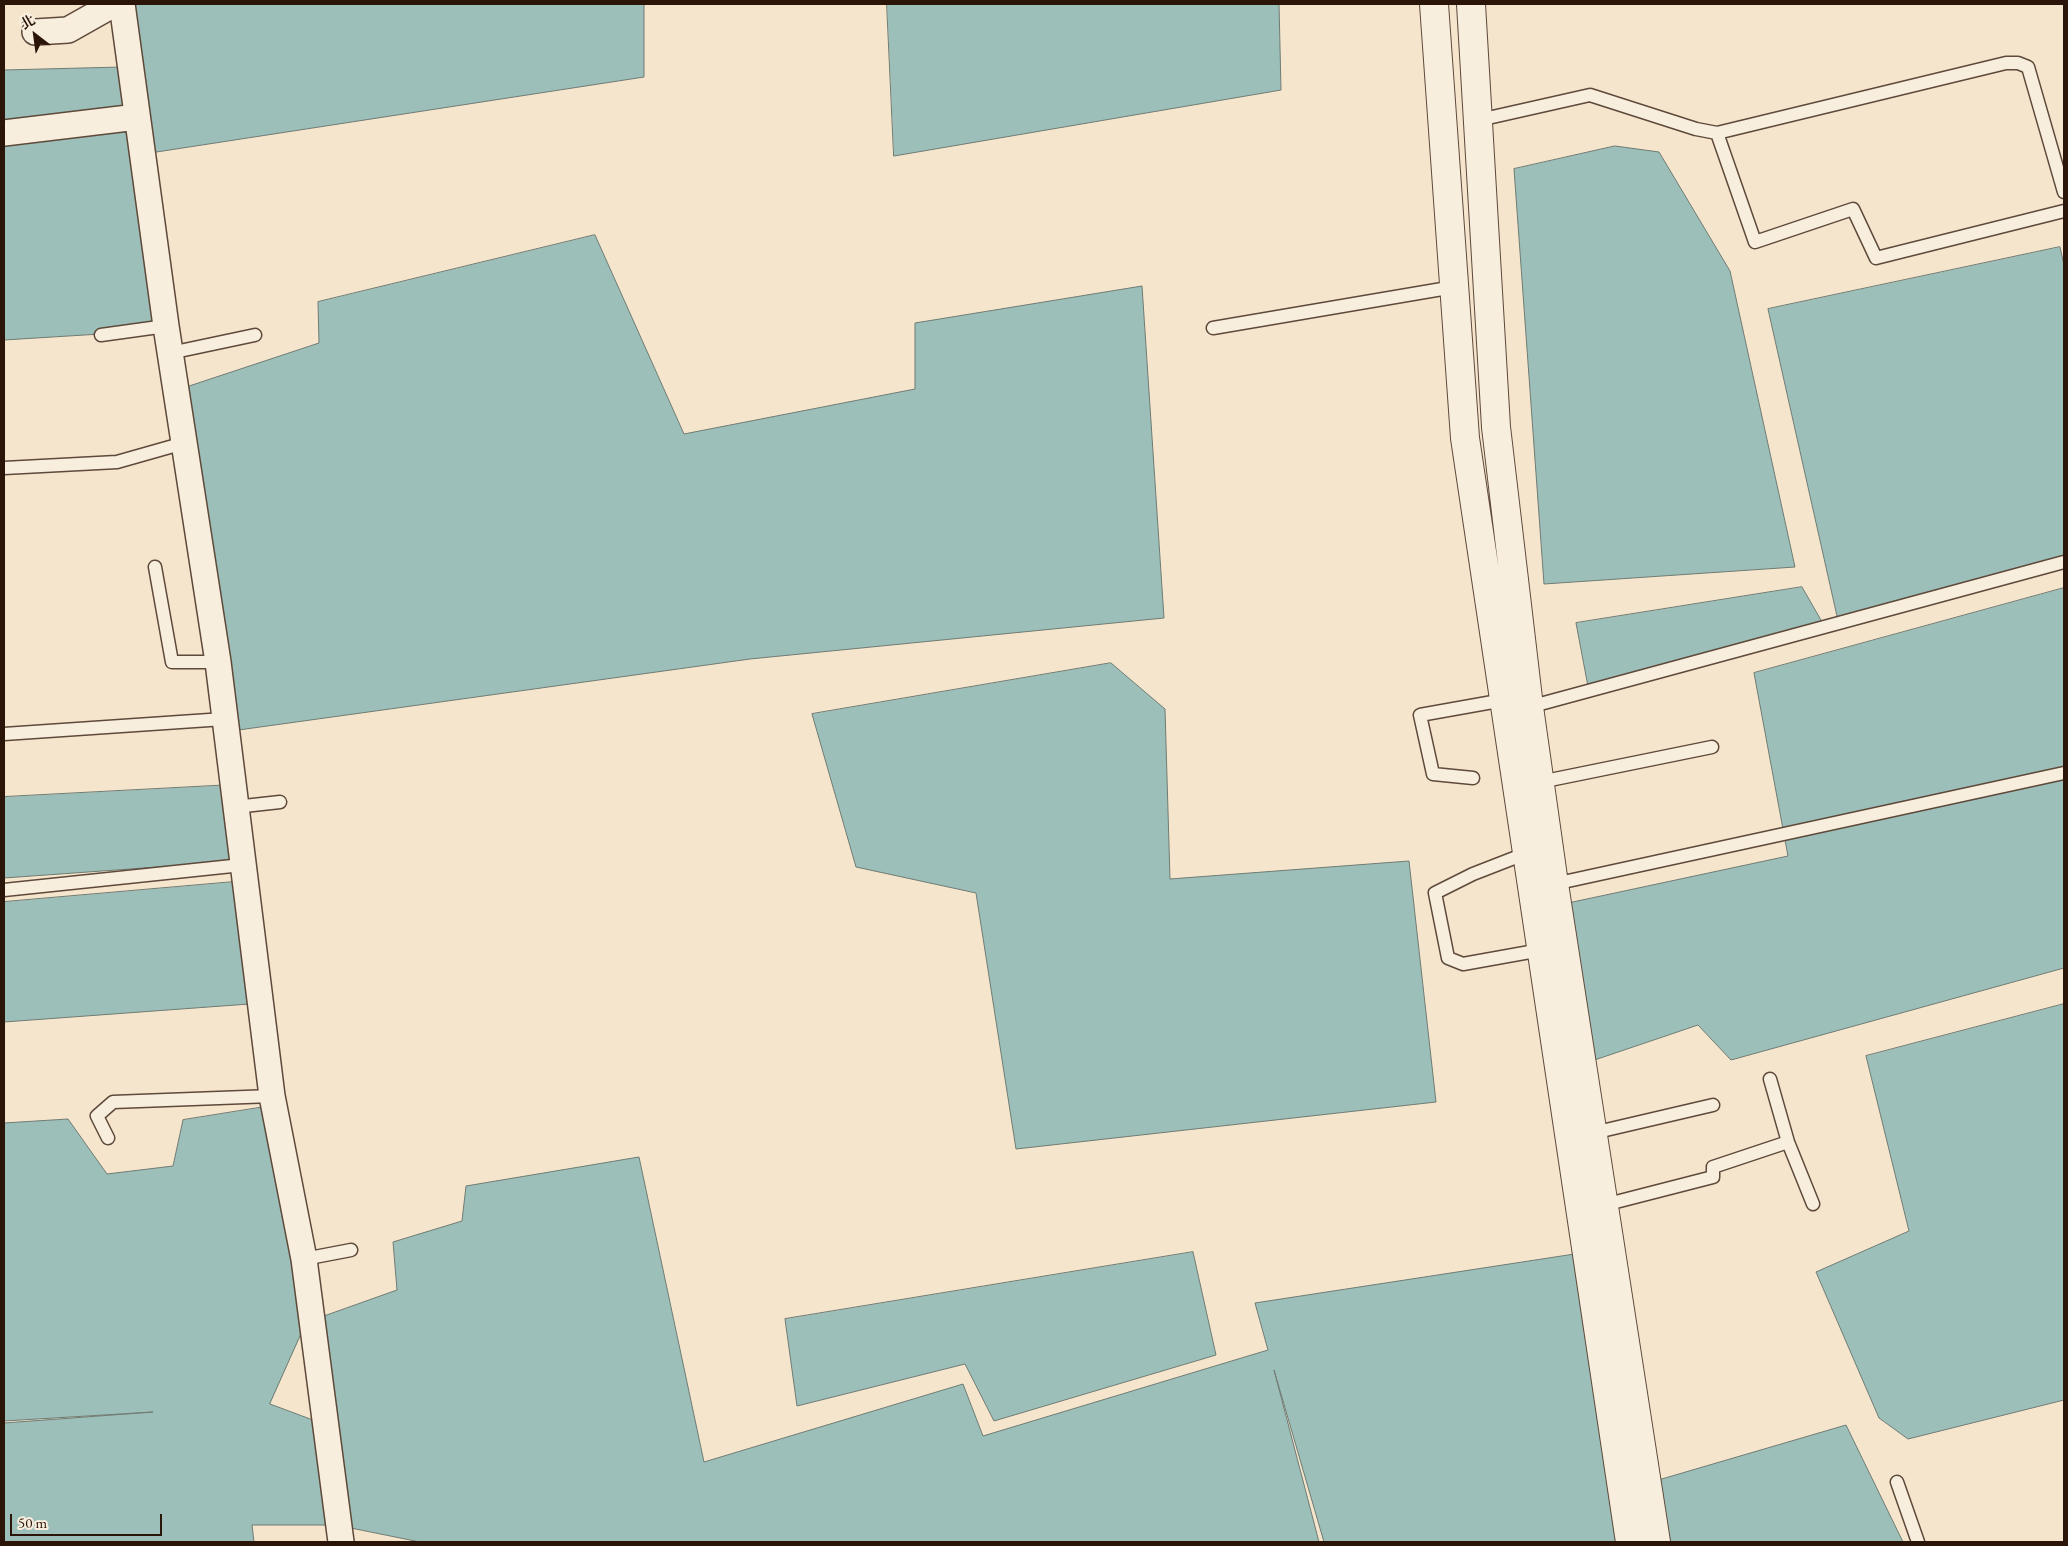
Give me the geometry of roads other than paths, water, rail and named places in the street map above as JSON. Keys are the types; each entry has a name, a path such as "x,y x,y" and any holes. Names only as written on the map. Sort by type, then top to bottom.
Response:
{"street":[{"path":"35,32 68,30 114,4"},
{"path":"122,4 166,326 218,662 272,1096 304,1259 341,1542"},
{"path":"1434,4 1465,438 1516,703 1540,782 1554,884 1656,1542"},
{"path":"1471,4 1496,427 1527,853 1630,1542"},
{"path":"4,133 137,117"}],"lane":[{"path":"1479,120 1590,95 1696,129 1717,133 2006,63 2018,63 2028,68 2064,192"},
{"path":"1717,133 1755,242 1853,209 1876,258 2064,211"},
{"path":"1213,328 1454,287"},
{"path":"101,335 166,326"},
{"path":"170,353 255,336"},
{"path":"4,468 117,462 184,443"},
{"path":"1473,778 1434,774 1420,715 1516,703 2064,562"},
{"path":"155,567 172,662 218,662"},
{"path":"4,734 224,719"},
{"path":"1540,782 1712,747"},
{"path":"1554,884 2064,773"},
{"path":"235,808 280,802"},
{"path":"1527,853 1473,874 1435,892 1448,958 1463,964 1541,950"},
{"path":"4,890 242,865"},
{"path":"1770,1079 1788,1142 1813,1204"},
{"path":"108,1138 97,1116 112,1102 272,1096"},
{"path":"1593,1133 1713,1106"},
{"path":"1604,1205 1713,1177 1713,1167 1788,1142"},
{"path":"304,1259 350,1250"},
{"path":"1897,1482 1918,1542"}],"water":[{"path":"127,4 644,4 644,77 137,155 165,330 4,340 4,125 113,113 4,120 4,70 122,67"},
{"path":"887,4 1279,4 1281,90 894,156"},
{"path":"1615,146 1659,152 1730,271 1795,567 1544,584 1514,169"},
{"path":"595,235 684,434 915,389 915,323 1142,286 1164,618 750,659 224,732 174,391 319,343 318,302"},
{"path":"2060,247 2064,265 2064,566 1839,625 1768,309"},
{"path":"1802,587 1825,627 1590,697 1576,623"},
{"path":"2064,588 2064,968 1731,1060 1698,1025 1565,1070 1540,909 1788,856 1754,673"},
{"path":"1111,663 1165,709 1170,879 1409,861 1436,1102 1016,1149 976,893 856,867 812,714"},
{"path":"231,785 242,861 4,878 4,797"},
{"path":"245,881 263,1003 4,1022 4,902"},
{"path":"2064,1004 2064,1400 1908,1439 1879,1418 1816,1272 1909,1231 1866,1056"},
{"path":"277,1105 307,1322 397,1290 393,1242 462,1221 466,1186 639,1157 704,1462 963,1384 983,1436 1268,1350 1255,1303 1594,1251 1631,1488 1846,1425 1903,1542 1324,1542 1274,1370 1319,1542 420,1542 336,1525 252,1525 254,1542 4,1542 4,1423 153,1412 4,1421 4,1123 68,1119 107,1174 173,1166 183,1120","holes":["306,1323 321,1423 270,1404"]},
{"path":"1193,1252 1216,1355 994,1421 965,1364 797,1406 785,1319"}]}
